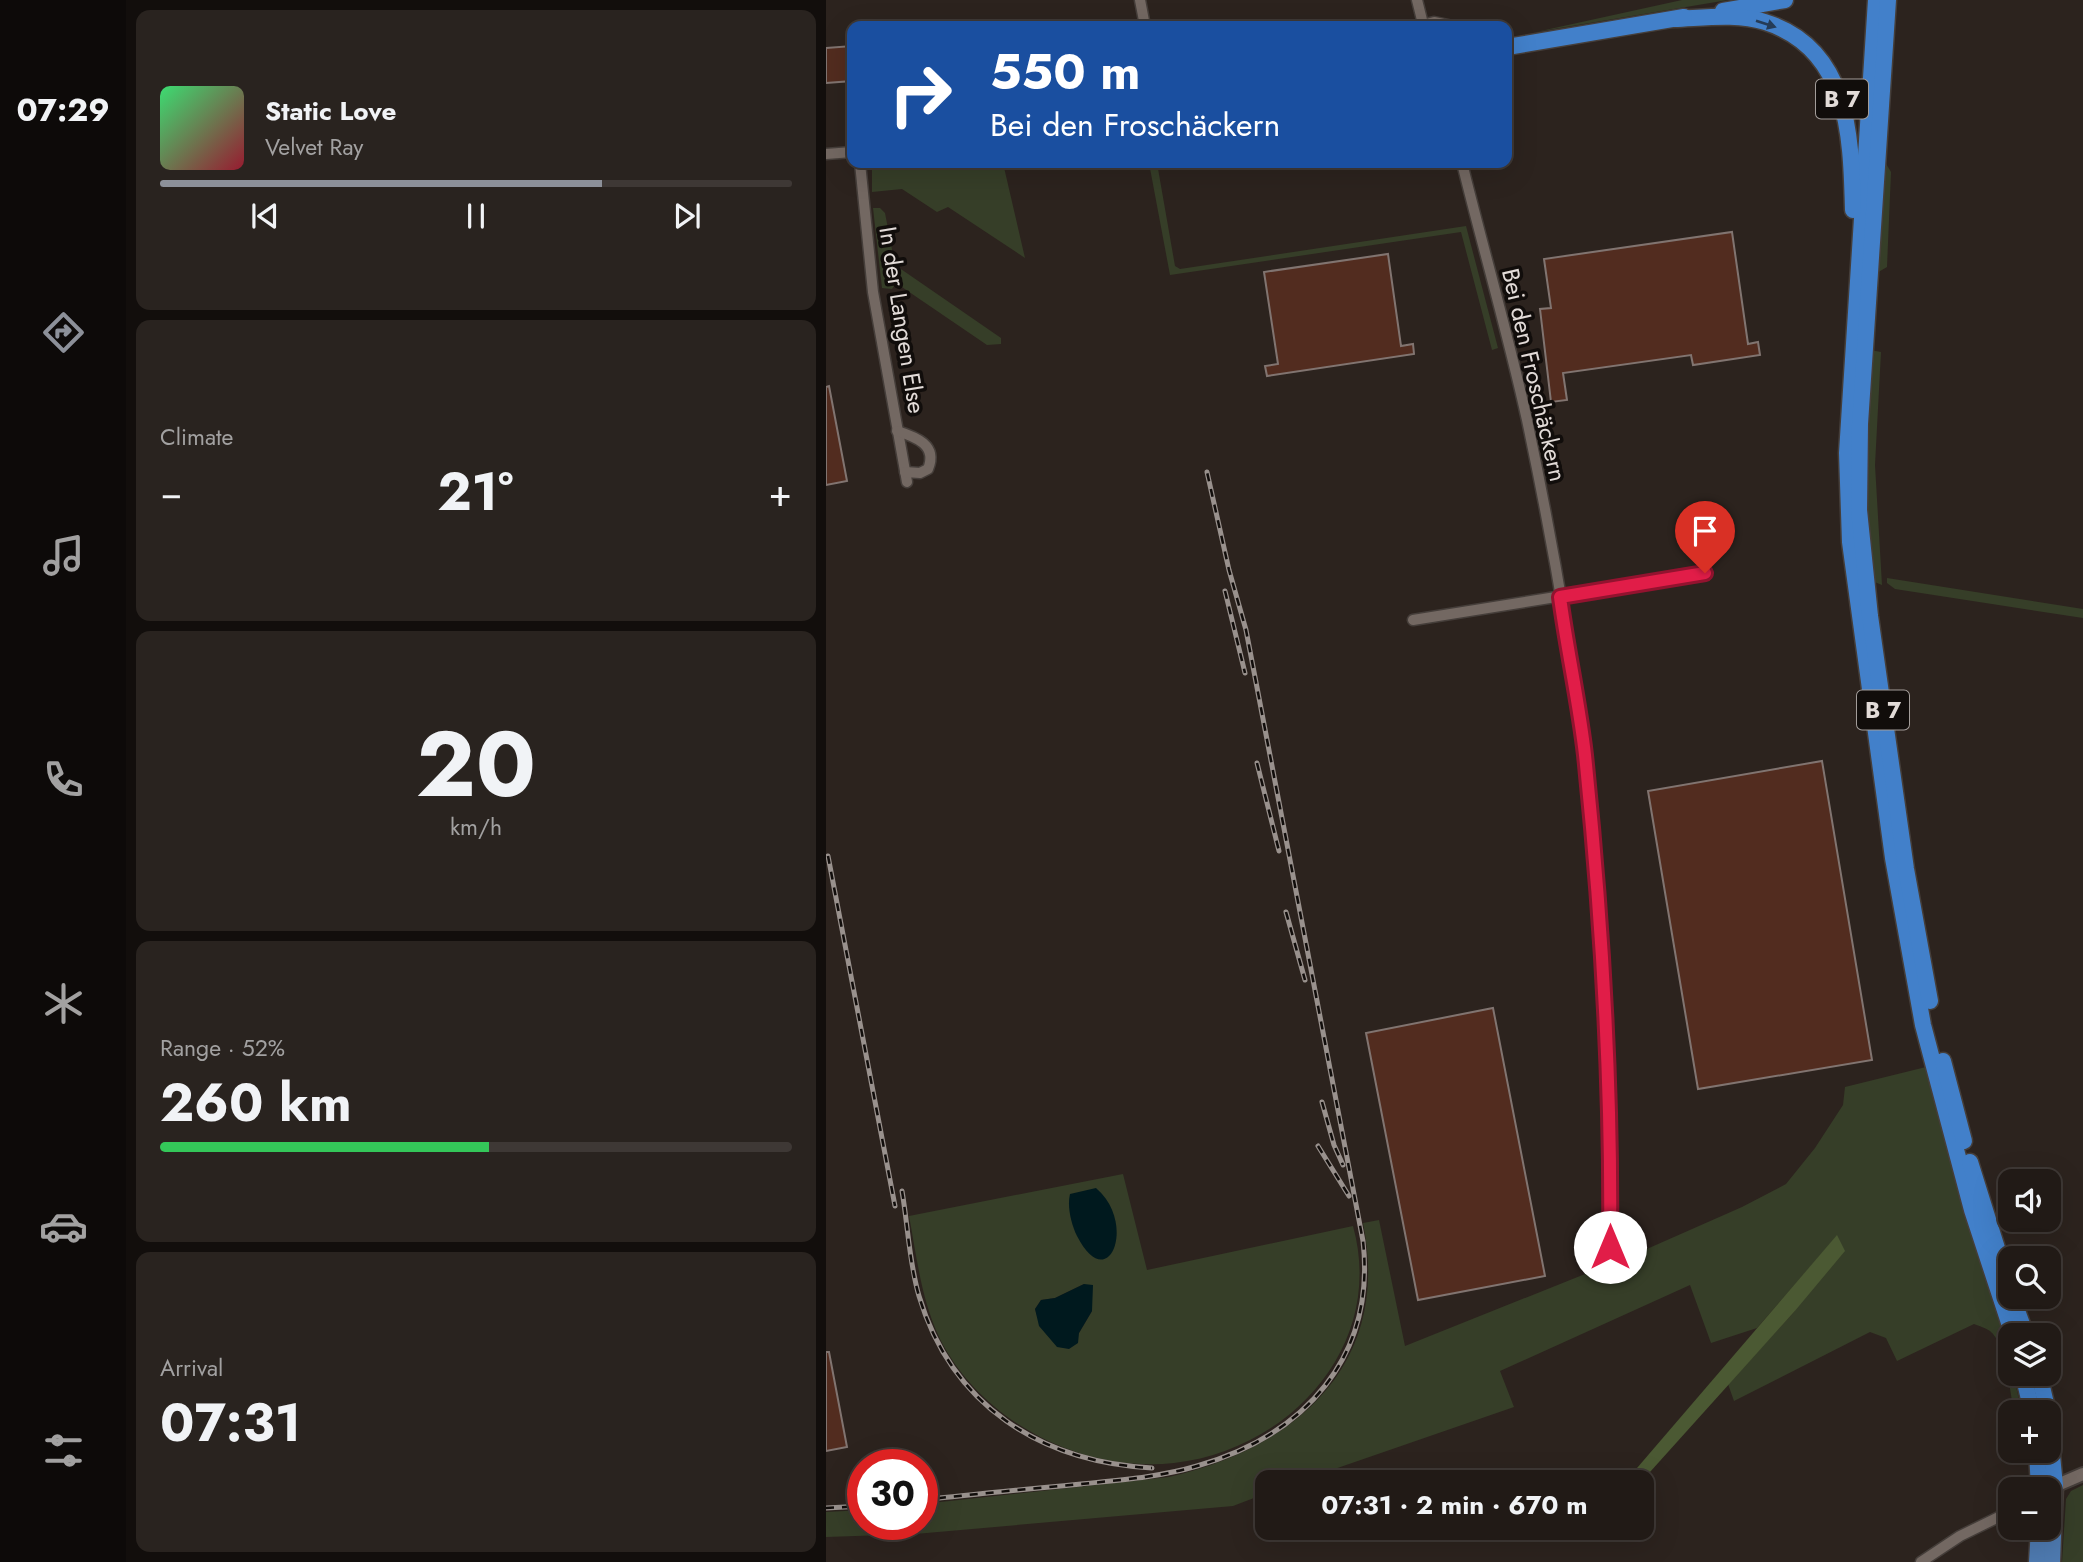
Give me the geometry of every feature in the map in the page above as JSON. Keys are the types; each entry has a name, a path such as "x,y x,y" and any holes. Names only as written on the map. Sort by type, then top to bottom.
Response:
{"highway":[{"path":"1674,19 1757,0"},
{"path":"1512,46 1785,0"},
{"name":"B 7","path":"1876,0 1847,453 1848,516 1857,603 1906,942 1943,1108 1972,1210 2006,1313 2014,1323"},
{"name":"B 7","path":"1888,0 1860,424 1859,510 1862,552 1906,869 1933,1020 1969,1161 1998,1254"},
{"name":"B 7","path":"1674,19 1738,18 1764,22 1801,42 1835,82 1844,104 1849,132 1856,303"}],"main road":[{"path":"2037,1562 2038,1540"},
{"path":"2051,1540 2052,1562"}],"street":[{"path":"1140,0 1144,21"},
{"path":"1417,0 1420,21"},
{"path":"826,154 847,152"},
{"name":"In der Langen Else","path":"861,168 873,292 897,431 906,477 928,469 931,454 928,447 917,437 897,431"},
{"name":"Bei den Froschäckern","path":"1463,168 1526,418 1582,732 1597,875 1610,1091 1610,1213"},
{"path":"1413,620 1705,573"},
{"path":"2061,1483 2083,1474"},
{"path":"1922,1562 1960,1536 1998,1517"}],"green space":[{"path":"1682,0 1728,0 1536,32"},
{"path":"1882,157 1891,172 1887,267 1875,274"},
{"path":"872,168 1004,168 1025,258 948,207 937,212 902,189 872,192"},
{"path":"1150,168 1158,168 1175,266 1180,269 1466,226 1498,348 1492,350 1461,232 1170,275"},
{"path":"873,208 880,208 885,213 895,265 1001,338 1001,344 987,345 896,283 892,289 882,288"},
{"path":"1870,350 1881,352 1875,465 1882,585 1872,581 1864,480"},
{"path":"1887,578 2083,609 2083,618 1895,589 1887,583"},
{"path":"1926,1067 1958,1189 2002,1323 1998,1323 1998,1342 1988,1330 1974,1324 1897,1361 1886,1338 1870,1332 1734,1401 1728,1384 1794,1312 1837,1236 1757,1328 1711,1343 1690,1285 1500,1371 1514,1407 1332,1470 1255,1470 1255,1498 1233,1506 938,1532 938,1502 1169,1477 1215,1464 1257,1445 1294,1421 1324,1392 1348,1358 1363,1318 1368,1273 1363,1223 1379,1220 1405,1346 1640,1252 1742,1207 1786,1184 1815,1148 1843,1105 1845,1087"},
{"path":"1123,1174 1147,1270 1353,1226 1360,1270 1355,1311 1341,1350 1319,1384 1290,1414 1256,1437 1216,1454 1174,1463 1139,1464 1105,1460 1038,1436 981,1395 958,1369 940,1339 928,1309 909,1216","holes":["1084,1284 1092,1311 1079,1333 1039,1322 1035,1309 1041,1300 1055,1298"]},
{"path":"1837,1235 1845,1251 1794,1312 1652,1470 1635,1470"},
{"path":"2010,1386 2016,1386 2019,1400 2012,1400"},
{"path":"2083,1485 2083,1562 2062,1562 2066,1499 2071,1491"},
{"path":"847,1511 847,1536 826,1537 826,1512"}],"water":[{"path":"1096,1188 1109,1203 1117,1235 1114,1248 1108,1257 1099,1259 1088,1253 1077,1236 1071,1221 1069,1204 1070,1194"},
{"path":"1084,1284 1093,1285 1092,1311 1079,1333 1078,1343 1069,1349 1057,1347 1039,1326 1035,1309 1041,1300 1055,1298"}],"building":[{"path":"847,46 847,81 826,83 826,48"},
{"path":"1732,232 1748,344 1758,342 1760,355 1693,365 1691,355 1563,373 1567,400 1551,402 1540,309 1551,308 1544,259"},
{"path":"1388,254 1401,346 1413,344 1414,354 1267,376 1265,366 1278,364 1264,272"},
{"path":"829,386 847,481 826,485 826,387"},
{"path":"1822,761 1872,1060 1698,1089 1648,791"},
{"path":"1493,1008 1545,1276 1418,1300 1366,1033"},
{"path":"826,1352 829,1352 847,1447 826,1451"}],"railway":[{"path":"938,1498 1154,1475 1183,1470 1236,1452 1270,1434 1300,1412 1325,1385 1345,1355 1358,1321 1364,1283 1363,1241 1246,630 1229,570 1207,472"},
{"path":"1225,591 1245,673"},
{"path":"1257,763 1279,851"},
{"path":"828,856 895,1206"},
{"path":"1286,912 1305,980"},
{"path":"1322,1102 1334,1145 1343,1165"},
{"path":"1318,1146 1349,1196"},
{"path":"902,1191 919,1296 934,1335 954,1368 978,1397 1006,1421 1038,1440 1073,1454 1111,1463 1152,1468"},
{"path":"826,1508 847,1507"}],"route":[{"path":"1610,1247 1610,1091 1597,875 1582,732 1560,597 1705,573"}]}
